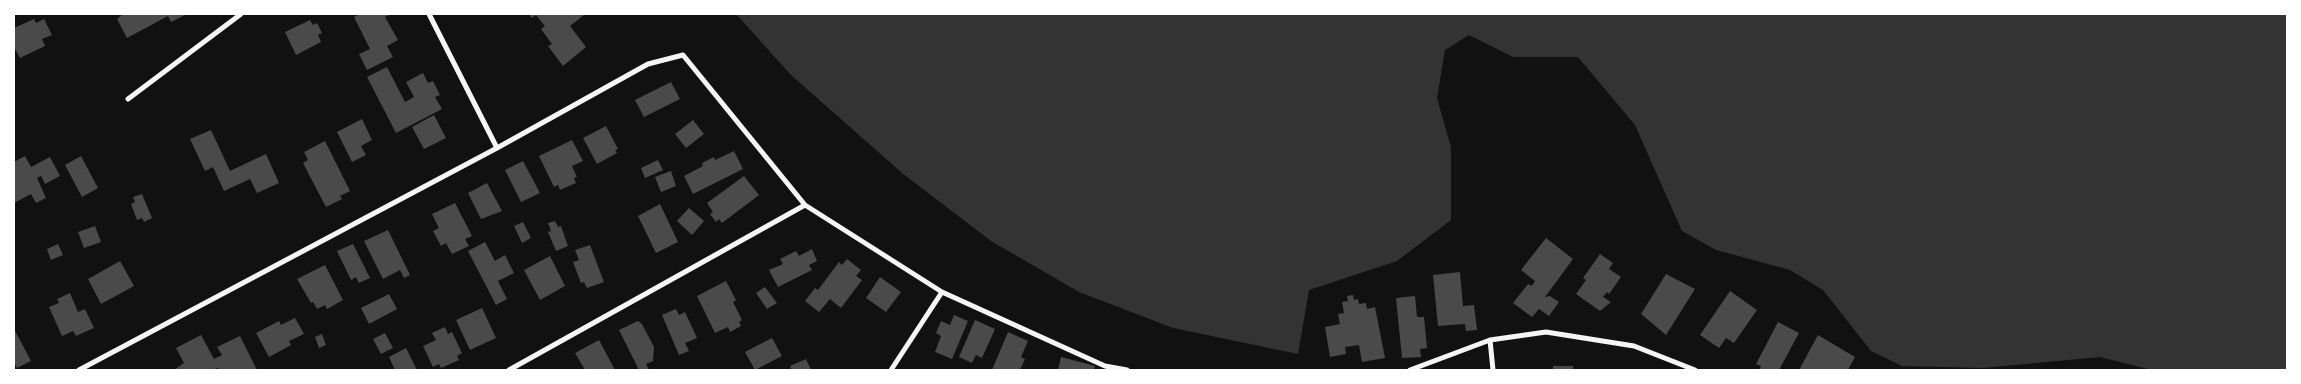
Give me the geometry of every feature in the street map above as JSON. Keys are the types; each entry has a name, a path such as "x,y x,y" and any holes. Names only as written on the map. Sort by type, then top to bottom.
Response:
{"street":[{"path":"128,99 240,14"},
{"path":"429,14 497,148"},
{"path":"79,370 497,148 648,64 683,55 805,205 942,292 1104,368 1127,370"},
{"path":"509,370 805,205"},
{"path":"891,370 942,292"},
{"path":"1410,370 1490,340 1546,332 1634,346 1695,370"},
{"path":"1490,340 1493,370"}],"shaded area":[{"path":"736,14 2287,14 2287,370 2152,370 2100,357 1983,368 1902,366 1871,351 1823,290 1790,270 1716,250 1682,231 1635,125 1578,57 1513,57 1469,35 1445,50 1437,98 1451,147 1451,220 1397,261 1309,290 1298,354 1173,328 1079,292 991,241 902,173 791,75"}],"building":[{"path":"123,14 187,14 171,22 168,16 127,38 117,19"},
{"path":"360,14 391,14 385,17 398,40 387,46 393,57 367,70 359,54 370,49 354,17"},
{"path":"529,14 583,14 570,26 586,47 563,66 548,46 552,44 541,29 545,26 536,15 532,18"},
{"path":"34,19 36,23 44,19 52,35 42,39 45,46 20,58 14,47 14,28"},
{"path":"310,20 313,25 317,23 322,33 318,35 321,42 296,55 285,32"},
{"path":"387,67 405,102 414,97 406,82 423,73 428,83 433,81 440,95 435,97 442,109 396,133 367,77"},
{"path":"671,82 680,99 644,117 635,100"},
{"path":"434,115 446,138 424,149 412,127"},
{"path":"362,119 372,140 361,146 366,155 352,162 337,132"},
{"path":"693,120 704,134 686,148 675,134"},
{"path":"606,126 618,149 615,150 617,153 597,164 583,138"},
{"path":"211,130 230,171 266,154 279,183 257,193 250,179 224,191 213,167 205,171 190,139"},
{"path":"572,140 583,161 572,166 577,177 574,178 576,183 560,190 558,185 554,187 539,156"},
{"path":"325,141 350,191 340,196 342,199 326,207 303,163 308,160 304,152"},
{"path":"734,151 743,169 693,194 684,176 703,166 702,163 714,157 715,160"},
{"path":"25,156 31,167 50,157 60,176 45,184 41,176 37,178 46,198 36,203 31,194 14,203 14,162"},
{"path":"81,156 98,188 82,197 65,165"},
{"path":"658,160 663,170 645,178 641,168"},
{"path":"523,161 540,193 521,202 505,170"},
{"path":"671,171 676,186 661,192 655,177"},
{"path":"744,176 759,195 722,223 719,219 716,222 710,214 713,212 707,203"},
{"path":"487,183 502,211 481,219 468,193"},
{"path":"142,194 152,218 144,222 142,218 137,220 131,204 135,202 133,197"},
{"path":"455,203 472,236 465,239 469,246 452,254 446,243 441,246 433,231 439,228 432,214"},
{"path":"660,204 678,242 656,253 638,216"},
{"path":"689,208 704,221 692,235 677,221"},
{"path":"555,221 558,227 561,226 568,246 556,251 548,232 551,231 548,223"},
{"path":"523,222 531,238 522,243 514,226"},
{"path":"95,226 101,242 84,248 78,232"},
{"path":"388,230 410,275 404,278 400,270 383,279 364,241"},
{"path":"1546,238 1573,259 1545,297 1550,296 1559,302 1549,316 1539,309 1532,317 1513,303 1528,284 1532,286 1535,281 1521,270"},
{"path":"485,242 495,261 505,255 514,273 498,281 507,299 496,305 468,251"},
{"path":"58,244 63,255 51,260 47,249"},
{"path":"353,244 370,278 359,283 356,277 351,280 337,251"},
{"path":"590,245 604,282 587,288 584,282 581,283 573,262 579,260 575,250"},
{"path":"812,249 817,261 809,265 812,270 778,287 769,270 783,264 780,259 796,251 799,256"},
{"path":"1600,254 1613,263 1609,269 1621,277 1609,294 1607,292 1603,297 1611,302 1600,311 1576,294 1586,280 1583,278"},
{"path":"550,256 565,286 540,300 524,270"},
{"path":"847,259 861,270 856,276 862,280 841,308 830,299 819,312 805,301 815,288 818,290 839,262 842,265"},
{"path":"120,261 134,286 101,304 88,279"},
{"path":"325,265 343,300 327,309 325,305 317,309 313,302 311,303 297,279"},
{"path":"1460,272 1463,306 1474,305 1477,330 1466,331 1465,324 1438,326 1433,275"},
{"path":"1666,274 1695,289 1666,335 1641,314"},
{"path":"880,277 901,292 886,312 866,298"},
{"path":"726,281 736,300 733,302 742,320 739,322 741,326 730,332 728,327 715,333 697,296"},
{"path":"765,287 777,303 767,309 756,293"},
{"path":"1730,291 1757,310 1734,343 1726,338 1719,348 1700,335"},
{"path":"70,293 78,312 85,309 94,328 76,336 73,331 62,336 49,307 59,303 57,299"},
{"path":"389,294 397,309 369,324 361,308"},
{"path":"1353,295 1354,300 1358,299 1359,304 1366,303 1367,309 1375,307 1385,358 1362,362 1359,345 1345,347 1346,354 1330,357 1325,327 1340,324 1338,314 1344,313 1342,302 1348,301 1347,296"},
{"path":"1415,296 1417,317 1424,317 1427,348 1420,349 1421,357 1402,358 1396,298"},
{"path":"482,308 496,338 470,350 456,320"},
{"path":"676,309 679,315 685,312 697,338 685,343 689,351 679,355 662,315"},
{"path":"954,315 968,321 952,359 935,352 941,336 936,333 941,321 950,325"},
{"path":"295,318 304,334 289,341 291,345 269,357 256,333 279,321 281,325"},
{"path":"975,320 995,329 982,358 976,355 972,363 959,357"},
{"path":"638,321 642,324 654,347 653,361 646,364 649,370 639,370 619,330"},
{"path":"1778,322 1799,333 1779,370 1759,370 1761,366 1756,364"},
{"path":"445,327 448,334 452,332 462,353 457,356 459,360 441,368 439,364 433,367 423,346 436,340 432,333"},
{"path":"14,329 31,361 17,368 14,363"},
{"path":"1008,332 1028,341 1021,357 1025,359 1020,370 992,370"},
{"path":"385,333 393,348 381,354 373,339"},
{"path":"322,334 326,345 319,348 315,337"},
{"path":"201,335 214,359 222,355 217,347 240,336 257,370 219,370 218,368 212,370 174,370 184,363 176,348"},
{"path":"1818,335 1855,357 1848,370 1799,370"},
{"path":"772,338 782,356 755,370 745,352"},
{"path":"599,340 615,370 585,370 575,353"},
{"path":"406,348 417,370 395,370 389,357"},
{"path":"1061,357 1095,366 1094,370 1058,370"},
{"path":"806,359 811,370 791,370 790,366"},
{"path":"1553,366 1573,366 1573,370 1553,370"}]}
